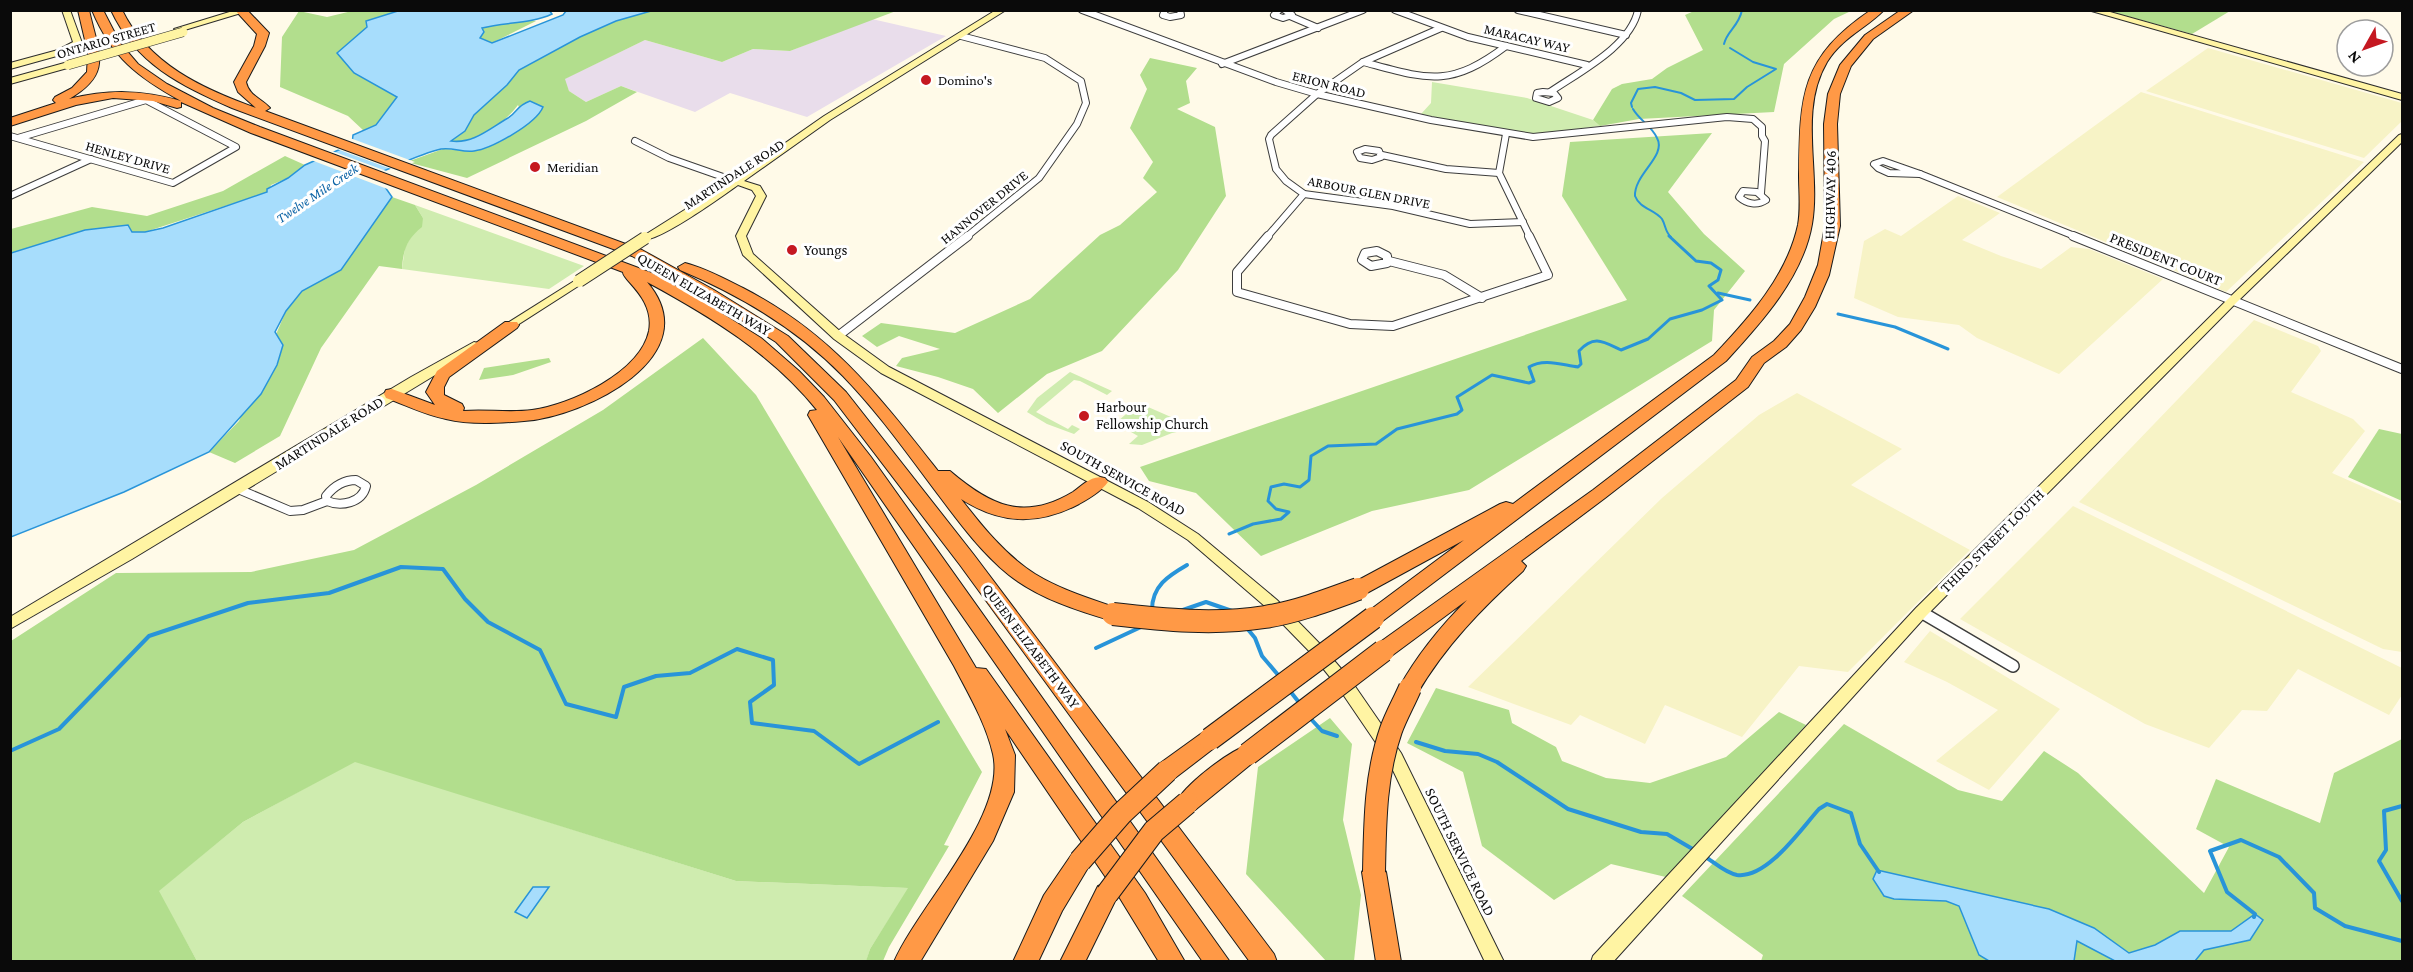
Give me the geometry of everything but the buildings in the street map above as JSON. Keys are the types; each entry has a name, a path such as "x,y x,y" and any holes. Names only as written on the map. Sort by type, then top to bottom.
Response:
{"highway":[{"path":"10,119 62,98 82,86 96,69 96,59 83,10"},
{"name":"QUEEN ELIZABETH WAY","path":"97,10 108,35 140,71 165,88 229,119 647,276 695,301 763,349 811,392 865,461 1218,962"},
{"name":"QUEEN ELIZABETH WAY","path":"116,10 138,47 172,73 197,88 236,105 468,191 641,245 709,293 782,339 840,396 967,560 1265,962"},
{"name":"HIGHWAY 406","path":"1599,450 1720,358 1747,329 1780,283 1805,227 1807,105 1811,80 1834,44 1861,21 1879,10"},
{"name":"HIGHWAY 406","path":"1599,494 1742,383 1759,360 1781,343 1802,316 1819,283 1829,250 1833,225 1830,116 1836,82 1846,62 1862,43 1885,24 1909,10"},
{"path":"243,11 263,33 259,47 238,81 239,89 262,108 320,135"},
{"path":"10,119 80,100 125,93 154,95 229,119"},
{"path":"641,245 759,304 815,342 836,360 886,416 949,480 971,499 987,507 1028,515 1048,512 1067,505 1099,482"},
{"path":"392,393 428,408 457,416 506,417 560,409 583,400 616,382 642,359 656,334 658,325 655,306 642,283 605,259"},
{"path":"474,416 440,403 435,395 435,385 443,374 511,326"},
{"path":"763,349 809,404 849,468 962,662 985,706 1004,755 1003,792 985,834 906,962"},
{"path":"886,416 991,547 1018,571 1058,594 1113,614 1195,621 1252,619 1314,605 1358,589 1501,511 1599,450"},
{"path":"1025,962 1053,903 1080,861 1102,832 1128,804 1167,771 1599,450"},
{"path":"1072,962 1107,894 1154,831 1213,780 1383,651 1599,494"},
{"path":"1389,962 1382,931 1374,872 1375,825 1381,773 1391,731 1410,688 1422,665 1462,617 1599,494"},
{"path":"928,607 989,689 1136,901 1173,962"}],"main road":[{"path":"10,66 61,52 78,43 66,10"},
{"name":"MARTINDALE ROAD","path":"917,60 918,56 991,10"},
{"name":"MARTINDALE ROAD","path":"10,624 238,489 392,393 511,326 579,281 641,245 730,180 825,122 827,117 1002,10"},
{"path":"2092,10 2403,97"},
{"name":"ONTARIO STREET","path":"10,81 243,11"},
{"name":"ONTARIO STREET","path":"10,76 67,63"},
{"name":"THIRD STREET LOUTH","path":"1600,962 1921,612 2233,300 2403,137"},
{"name":"SOUTH SERVICE ROAD","path":"730,180 756,188 761,196 741,236 748,255 838,336 885,370 1143,505 1193,537 1239,574 1314,647 1344,683 1395,758 1495,962"}],"street":[{"name":"ERION ROAD","path":"1082,10 1222,64 1317,94 1431,120 1506,134 1533,137 1654,122 1745,117 1759,123 1765,141 1761,194"},
{"path":"1166,10 1163,15 1170,17 1181,15 1180,10"},
{"path":"1279,10 1274,15 1283,18 1290,16 1318,28"},
{"path":"1285,10 1291,13 1290,16"},
{"path":"1222,64 1363,10"},
{"name":"MARACAY WAY","path":"1395,10 1442,28 1587,65"},
{"path":"1518,10 1626,35"},
{"path":"1550,92 1587,65 1607,54 1626,35 1636,20 1638,10"},
{"name":"ARBOUR GLEN DRIVE","path":"1442,28 1363,62 1317,94 1269,139 1276,169 1286,181 1304,194 1393,206 1470,224 1523,222"},
{"name":"HANNOVER DRIVE","path":"838,336 932,265 1039,178 1077,124 1086,103 1081,81 1045,58 961,36"},
{"path":"1363,62 1416,75 1444,78 1485,60 1506,46"},
{"name":"HENLEY DRIVE","path":"146,100 236,147 173,183 14,137 146,100"},
{"path":"1304,194 1237,272 1237,292 1350,324 1393,327 1548,275 1499,173 1506,134"},
{"path":"635,141 669,158 730,180"},
{"path":"1382,155 1446,169 1499,173"},
{"path":"10,196 91,159"},
{"name":"PRESIDENT COURT","path":"1921,174 1886,173 1876,169 1874,164 1880,161 1890,162 1921,174 2403,369"},
{"path":"1389,261 1444,275 1482,298"},
{"path":"238,489 290,511 303,510 327,501"},
{"path":"1921,612 2013,666"}],"shaded area":[{"path":"872,19 946,36 807,117 730,93 695,112 621,86 586,102 569,91 564,79 645,40 722,62 753,49 790,51"},
{"path":"2208,48 2402,103 2402,121 2364,158 2146,91"},
{"path":"2141,92 2364,162 2226,292 1997,197"},
{"path":"1958,196 2000,213 1962,240 2001,256 2041,269 2071,247 2089,249 2163,279 2059,374 1977,338 1959,325 1898,317 1854,298 1864,241 1885,229 1901,236"},
{"path":"2254,320 2318,346 2321,351 2291,392 2353,419 2365,431 2332,473 2402,504 2402,652 2383,649 2079,502"},
{"path":"1797,393 1902,449 1851,485 1970,550 1848,672 1799,666 1742,737 1665,705 1645,744 1580,715 1571,725 1468,687 1662,498 1759,415"},
{"path":"2073,506 2402,668 2402,695 2389,715 2298,669 2267,711 2242,710 2209,748 2145,724 1960,619"},
{"path":"1930,631 2060,709 1989,790 1936,761 1998,710 1904,662"}],"green space":[{"path":"651,10 896,11 790,51 753,49 722,62 645,40 565,79 569,91 586,102 621,86 637,92 586,121 467,178 407,162 443,149 473,151 500,142 527,124 518,105 497,126 488,131 469,139 450,141 465,131 474,115 507,85 519,70 580,37 616,21"},
{"path":"2230,10 2192,34 2108,11"},
{"path":"299,11 327,17 352,11 401,11 367,21 389,91 397,97 376,125 364,131 348,116 280,87 282,37"},
{"path":"1694,11 1851,11 1834,19 1784,64 1774,112 1639,119 1600,126 1593,120 1612,89 1622,84 1652,79 1667,68 1703,50 1685,15"},
{"path":"529,20 536,21 492,43 479,38 484,32 481,28"},
{"path":"1150,58 1197,68 1186,81 1190,103 1177,109 1215,127 1226,196 1178,270 1102,351 1047,374 998,413 973,389 896,366 902,358 940,349 899,336 877,347 862,336 881,323 955,333 1030,299 1100,235 1120,225 1157,192 1143,178 1153,162 1130,128 1147,89 1140,75"},
{"path":"1432,82 1527,98 1593,120 1600,126 1540,134 1512,133 1421,114 1431,103"},
{"path":"1712,133 1668,192 1704,234 1745,271 1714,310 1712,341 1469,490 1372,511 1261,556 1196,493 1149,481 1140,467 1627,300 1562,196 1570,142"},
{"path":"285,156 305,165 288,178 271,185 268,192 145,232 132,232 128,225 85,230 11,253 11,229 92,207 147,216 223,191"},
{"path":"392,197 415,205 423,218 422,227 407,245 402,269 379,266 321,348 280,436 235,463 209,452 239,421 286,311 302,291 341,270"},
{"path":"415,205 584,266 549,289 402,269 405,247 423,218"},
{"path":"703,338 756,395 982,772 944,845 949,846 883,961 866,961 870,949 908,888 736,881 355,762 243,822 159,891 197,961 11,961 11,641 116,573 251,572 354,550 476,485 603,410"},
{"path":"549,358 551,362 513,375 479,380 484,368"},
{"path":"1070,372 1112,391 1107,395 1074,380 1036,412 1068,429 1072,425 1080,429 1074,434 1047,424 1027,412 1037,398"},
{"path":"1139,403 1196,428 1172,433 1142,445 1129,444 1138,436 1131,432 1135,429 1118,421"},
{"path":"2379,429 2402,434 2402,501 2348,477"},
{"path":"1436,688 1509,710 1512,723 1556,747 1562,761 1606,778 1650,783 1726,757 1779,712 1806,725 1670,878 1611,864 1554,900 1482,846 1463,772 1407,743"},
{"path":"1330,718 1352,744 1343,820 1361,895 1354,961 1326,961 1246,874 1258,767"},
{"path":"1844,724 1958,790 2002,801 2044,751 2078,773 2204,893 2229,847 2196,829 2216,779 2320,823 2334,773 2402,739 2402,961 1761,961 1763,955 1682,896"},
{"path":"355,761 736,881 909,888 870,949 866,962 197,961 158,891 243,822"}],"water":[{"name":"Twelve Mile Creek","path":"401,10 549,10 552,14 535,20 482,28 484,32 480,38 492,43 563,15 566,11 651,11 616,21 580,37 519,70 507,85 474,115 465,131 451,141 467,140 481,135 530,101 543,107 532,121 512,135 491,146 474,151 441,149 433,151 376,174 392,197 341,270 302,291 286,311 275,332 283,345 277,365 261,394 209,452 124,492 11,537 11,253 85,230 128,225 132,232 163,228 267,192 267,189 288,178 305,165 352,144 353,135 376,125 397,97 354,73 337,53 367,27 366,21"},
{"path":"1877,870 2049,909 2094,928 2129,953 2155,945 2180,931 2231,931 2255,914 2263,920 2250,940 2204,950 2195,961 2115,961 2077,941 2074,961 1989,961 1979,955 1959,906 1946,901 1894,899 1884,896 1873,879"},
{"path":"533,887 549,887 527,918 515,912"}],"pier":[{"path":"350,138 415,162 394,170 337,149 350,142"},
{"path":"332,151 389,172 380,176 390,190 311,160"}],"waterway":[{"path":"1724,44 1742,10"},
{"path":"1632,107 1631,103 1638,89 1655,87 1681,93 1695,100 1734,99 1747,87 1776,69 1753,62 1730,48"},
{"path":"1633,109 1655,134 1659,145 1658,152 1639,180 1635,196 1640,204 1662,219 1671,237"},
{"path":"1229,534 1253,524 1281,519 1289,512 1276,509 1268,501 1271,487 1284,484 1300,487 1309,480 1311,456 1328,446 1376,444 1397,429 1457,414 1462,410 1457,397 1492,375 1529,383 1534,381 1529,367 1535,364 1553,363 1578,367 1581,364 1579,351 1594,341 1609,344 1621,350 1648,339 1670,319 1702,310 1722,300 1709,286 1718,280 1721,270 1711,263 1696,261 1669,236"},
{"path":"1718,293 1750,300"},
{"path":"1838,314 1895,327 1948,349"},
{"path":"1152,610 1158,588 1174,573 1187,565"},
{"path":"10,751 59,729 149,636 248,603 329,593 401,567 443,569 465,599 488,622 540,650 566,704 616,717 624,687 656,676 690,673 737,649 773,660 774,685 750,702 752,723 814,731 859,764 938,722"},
{"path":"1180,611 1206,602 1232,611"},
{"path":"1096,648 1141,627"},
{"path":"1246,627 1255,638 1262,656 1279,676"},
{"path":"1290,691 1301,705"},
{"path":"1310,718 1322,731 1337,736"},
{"path":"1416,742 1445,751 1478,754 1497,762 1568,809 1641,832 1667,834 1696,851"},
{"path":"1704,856 1724,870 1737,875 1748,874 1760,869 1782,851 1819,809 1827,804 1851,813 1860,844 1879,872"},
{"path":"2402,806 2384,811 2386,850 2379,861 2402,901"},
{"path":"2254,917 2255,914 2227,892 2210,851 2241,840 2279,857 2314,893 2315,908 2345,926 2402,941"}],"place":[{"name":"Domino's","path":"926,80"},
{"name":"Meridian","path":"535,167"},
{"name":"Youngs","path":"792,250"},
{"name":"Harbour Fellowship Church","path":"1084,416"}]}
